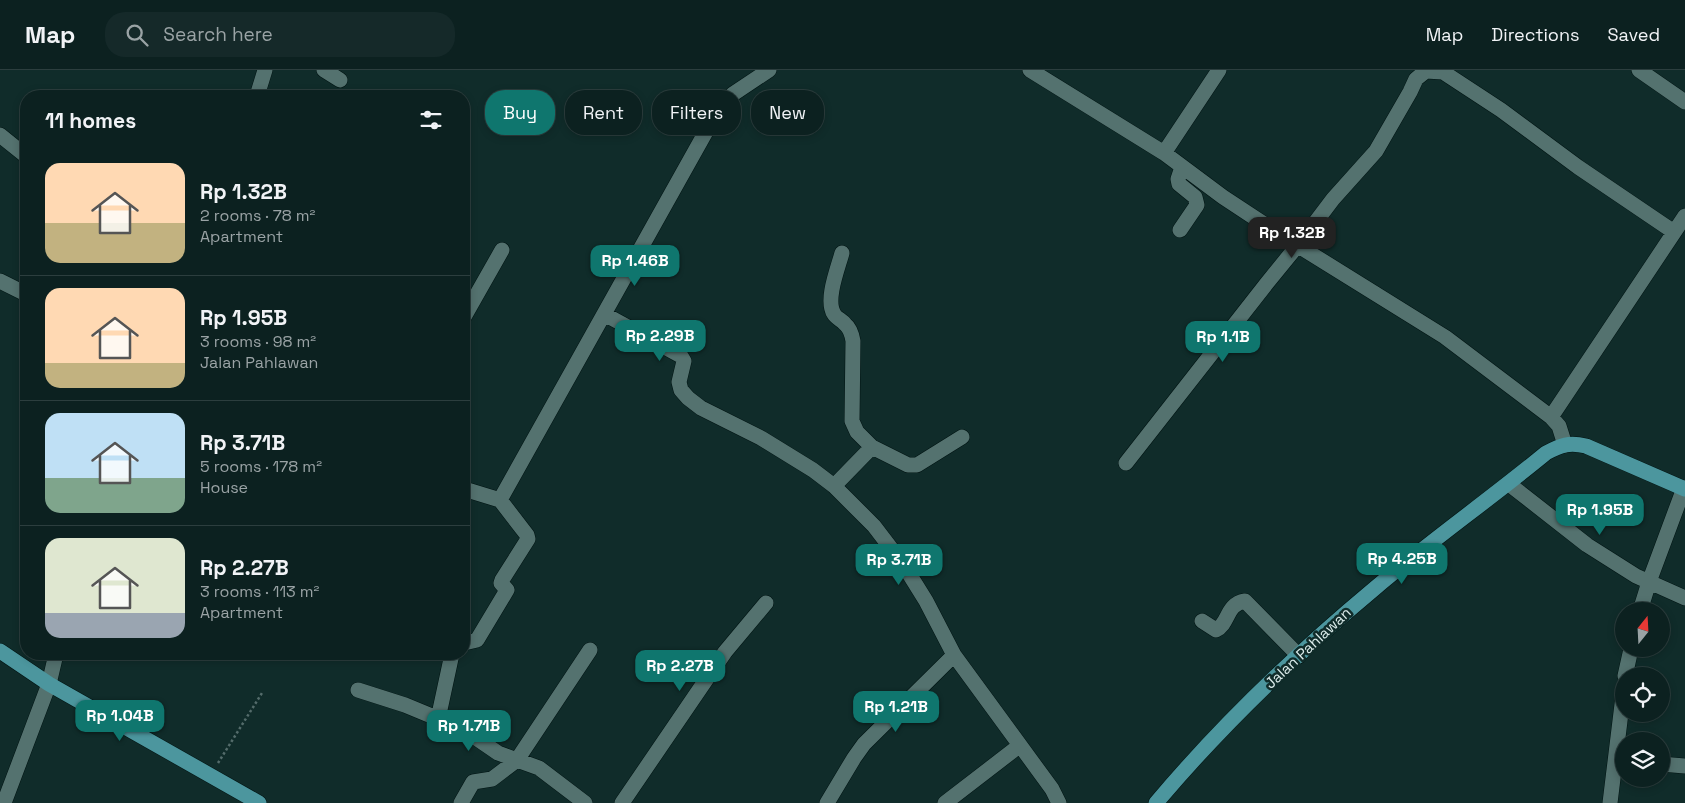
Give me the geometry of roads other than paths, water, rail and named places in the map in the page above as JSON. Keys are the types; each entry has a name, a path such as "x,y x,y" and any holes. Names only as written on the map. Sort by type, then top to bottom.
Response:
{"main road":[{"path":"1565,445 1575,443 1586,446 1684,489"},
{"name":"Jalan Pahlawan","path":"1156,803 1187,766 1299,656 1372,590 1546,453 1565,445"},
{"path":"0,651 48,684 259,803"}],"street":[{"path":"259,90 265,70"},
{"path":"324,70 340,80"},
{"path":"500,500 713,119 733,94 769,70"},
{"path":"1030,70 1164,152 1182,167 1298,245 1445,337 1551,417 1559,426 1565,445"},
{"path":"1164,152 1219,70"},
{"path":"1639,70 1685,102"},
{"path":"1126,463 1333,199 1376,151 1416,79 1426,71 1443,72 1501,110 1578,167 1674,232"},
{"path":"0,135 20,151"},
{"path":"1180,230 1197,205 1196,197 1179,184 1178,179 1182,167"},
{"path":"1551,417 1685,216"},
{"path":"470,306 502,250"},
{"path":"842,253 830,300 834,316 846,324 853,341 852,421 857,432 872,447 913,466 917,466 962,437"},
{"path":"0,280 20,291"},
{"path":"604,314 681,356 684,361 679,382 682,390 700,408 762,438 814,470 834,486 874,526 904,564 954,655 1052,790 1059,803"},
{"path":"834,486 872,447"},
{"path":"1509,484 1587,545 1649,582 1685,598"},
{"path":"1643,602 1684,489"},
{"path":"470,491 500,500 527,535 528,539 502,580 501,583 506,590 477,640 470,642"},
{"path":"1202,621 1216,630 1220,628 1234,606 1239,602 1245,601 1299,656"},
{"path":"622,803 725,652 766,603"},
{"path":"461,803 473,782 492,778 517,760 590,650"},
{"path":"827,803 864,744 954,655"},
{"path":"4,803 48,684 54,660"},
{"path":"438,719 446,660"},
{"path":"358,690 405,705 463,729 498,753 526,762 545,772 585,803"},
{"path":"945,803 1019,746"},
{"path":"1670,765 1685,766"},
{"path":"1610,803 1615,782"}]}
